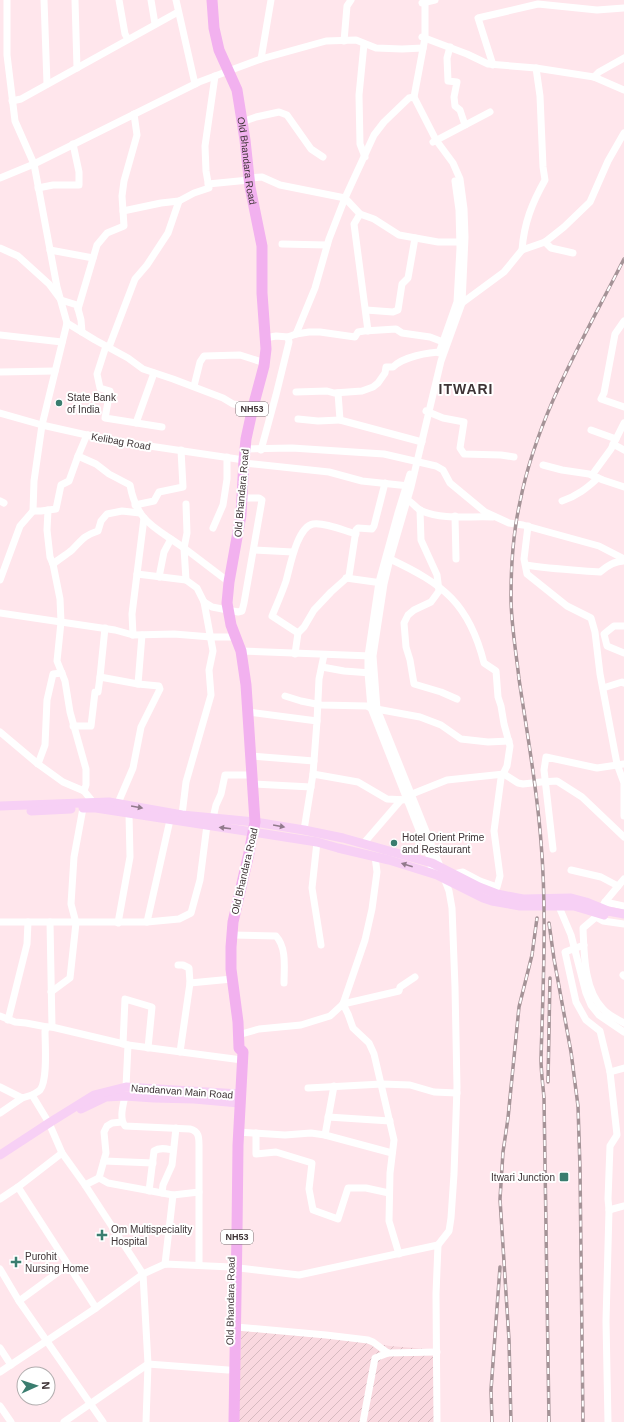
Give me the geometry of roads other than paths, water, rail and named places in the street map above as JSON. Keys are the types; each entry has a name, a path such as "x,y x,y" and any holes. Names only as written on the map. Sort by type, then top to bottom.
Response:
{"highway":[{"name":"Old Bhandara Road","path":"212,0 214,28 219,50 237,90 249,179 262,246 262,293 266,349 244,457 238,537 229,582 227,602 231,625 241,651 246,685 254,827 233,922 231,947 232,979 238,1035"},
{"name":"NH53","path":"238,1035 239,1048 236,1052 239,1060"},
{"name":"Old Bhandara Road","path":"226,1422 231,1386 228,1370 234,1267 231,1133 239,1060"},
{"name":"NH53","path":"234,1422 231,1386 236,1327 234,1267 238,1132 236,1098"}],"main road":[{"path":"0,806 95,805 118,803 210,822"},
{"path":"0,811 51,811 83,808 95,805 129,814 170,820 304,830 363,844 457,878 492,900 520,906 557,902 571,898 608,911 624,914"},
{"path":"254,827 437,871"},
{"path":"557,902 624,920"},
{"path":"0,1155 50,1125 106,1097 125,1091 154,1098 236,1098"},
{"path":"0,1162 50,1125"}],"street":[{"path":"0,580 20,526 33,511 34,481 42,425 67,323 60,300 34,164 14,121 4,55 6,0"},
{"path":"44,0 47,84"},
{"path":"75,0 77,68"},
{"path":"118,0 125,34 128,39"},
{"path":"151,0 155,24"},
{"path":"176,0 191,73 195,84"},
{"path":"261,59 271,0"},
{"path":"344,41 347,6 351,0"},
{"path":"296,334 315,288 327,245 345,198 374,135 384,122 411,98 423,37 423,2 435,0"},
{"path":"493,65 478,18 538,4 597,10 624,8"},
{"path":"12,101 21,99 178,12"},
{"path":"423,37 488,64 536,68 594,77 624,90"},
{"path":"0,178 34,164 195,84 261,59 326,41 356,40 376,48 421,48"},
{"path":"364,44 359,95 360,144 365,157"},
{"path":"450,48 447,58 448,81 457,82 454,106 460,110 465,125"},
{"path":"594,77 599,72 624,58"},
{"path":"522,250 523,234 533,201 545,180 543,167 540,96 536,68"},
{"path":"123,211 160,203 179,201 194,193 209,188 206,172 205,146 215,76"},
{"path":"411,98 434,141 449,165 455,180 462,242 460,302 442,352 421,442 381,583 370,656 374,708 407,798 437,871 449,891 452,908 456,1093 454,1174 449,1231 438,1245 436,1294 437,1422"},
{"path":"242,122 278,112 287,115 311,149 323,157"},
{"path":"434,141 490,112"},
{"path":"78,309 97,244 107,233 124,226 122,196 124,181 137,135 134,114"},
{"path":"442,352 443,342 460,302 504,272 522,250 545,242 564,227 590,202 608,161 624,133"},
{"path":"38,188 79,185 79,172 73,144"},
{"path":"208,184 262,177 280,185 345,198 360,214 374,219 399,234 438,242 462,242"},
{"path":"162,427 105,418 110,391 100,388 97,374 135,279 147,265 168,233 179,201"},
{"path":"360,214 354,224 368,331"},
{"path":"366,310 393,312 398,310 402,284 408,278 415,238"},
{"path":"545,242 551,248 573,253"},
{"path":"282,244 327,245"},
{"path":"0,248 18,256 49,284 60,300 77,306 81,320 82,332"},
{"path":"50,250 93,258"},
{"path":"624,321 615,334 604,393 601,399 624,407"},
{"path":"67,323 128,358 144,369 194,386 223,398 233,404 253,407"},
{"path":"265,338 276,336 288,337 296,334 320,332 355,337 358,332 396,330 402,333 430,337 443,342"},
{"path":"0,335 62,342"},
{"path":"261,450 289,342 288,337"},
{"path":"296,392 328,391 338,393 362,391 373,387 385,373 386,367 394,368 397,364 420,355 442,352"},
{"path":"194,386 200,362 204,356 240,355 264,363"},
{"path":"0,372 55,371"},
{"path":"136,423 154,373"},
{"path":"338,393 340,420"},
{"path":"428,412 443,418 464,422 460,448 464,454 501,455 514,457"},
{"name":"Kelibag Road","path":"0,413 42,425 109,440 226,457 244,457"},
{"path":"298,419 318,421 340,420 421,442"},
{"path":"562,501 584,491 595,477 624,423"},
{"path":"591,430 615,441 624,450"},
{"path":"33,511 56,508 61,485 69,481 78,456 88,435"},
{"path":"244,457 261,450 292,448 384,454 416,460 436,466 443,470 450,483 485,512 509,523 526,526 599,546 624,560"},
{"path":"135,505 154,501 159,492 183,487 181,450"},
{"path":"78,456 96,464 109,474 130,484 135,505 152,527 184,548 229,582"},
{"path":"213,528 223,505 227,479 226,457"},
{"path":"244,457 329,472 362,481 409,486"},
{"path":"543,465 595,477 624,487"},
{"path":"295,654 298,633 304,627 314,610 349,576 358,528 372,529 374,526 385,483"},
{"path":"204,602 212,608 238,612 242,611 262,500 260,498 242,498"},
{"path":"405,498 420,510 442,517 497,517"},
{"path":"381,583 390,559 405,498"},
{"path":"186,504 187,533 184,548 186,580"},
{"path":"48,510 47,530 50,557 53,564 60,599 61,622 57,661 65,681 74,726 86,769 86,785 84,791"},
{"path":"420,510 421,540 437,575 439,591 431,602 414,610 408,615 404,623 406,647 414,684 441,692 457,699"},
{"path":"53,564 88,534 98,531 101,521 107,514 122,511 142,515"},
{"path":"133,635 132,614 142,515"},
{"path":"455,516 456,559"},
{"path":"298,633 272,616 286,581 293,552 298,541 311,524 318,524 356,534"},
{"path":"526,526 524,558 527,574 567,606 591,618 595,632 603,688 621,764 624,783 624,816"},
{"path":"159,577 164,552 171,539"},
{"path":"254,550 293,552"},
{"path":"390,559 418,572 438,586 458,604 473,629 484,663 496,672 498,697 510,746 507,766 501,778 494,831 500,876 498,887 480,881 463,872 457,878"},
{"path":"526,565 600,572 610,564 624,560"},
{"path":"137,574 186,580 197,588 204,602 211,637 212,651 209,670 211,695 186,782 182,815"},
{"path":"346,578 381,583"},
{"path":"0,613 106,628 133,635 174,634 235,637"},
{"path":"624,626 614,626 604,634 607,646 624,653"},
{"path":"74,726 91,726 95,692 98,692 106,628"},
{"path":"138,684 142,635"},
{"path":"241,651 370,656"},
{"path":"304,830 313,774 317,704 324,655"},
{"path":"322,667 344,671 371,673"},
{"path":"38,764 45,745 47,700 51,681 53,674 62,673"},
{"path":"100,677 159,686 160,689 141,727 133,768 118,803"},
{"path":"603,688 622,682 624,683"},
{"path":"285,696 317,704 333,706 367,706 420,716 441,725 461,739 488,742 509,741"},
{"path":"248,712 317,721"},
{"path":"0,732 38,764 63,782 84,791 95,805"},
{"path":"250,756 314,761"},
{"path":"553,849 543,781 546,756 597,768 621,764"},
{"path":"313,774 358,782 387,799 407,798 447,780 504,774 518,783 523,784 543,781 557,781 582,797 623,834"},
{"path":"0,922 118,923 179,919 191,913 200,880 210,822 221,794 225,775 252,780 311,787"},
{"path":"363,844 407,798"},
{"path":"51,992 70,978 76,922 71,904 74,857 83,808"},
{"path":"118,923 130,857 129,814"},
{"path":"147,922 170,820"},
{"path":"317,842 312,888 321,946"},
{"path":"238,1035 259,1029 301,1025 330,1016 343,1004 365,940 372,909 377,872 375,856"},
{"path":"570,870 601,877 618,886"},
{"path":"624,879 605,902 596,917 583,928 586,967 596,998 603,1010 624,1023"},
{"path":"557,902 571,935 586,993 591,1006 599,1015 624,1032"},
{"path":"605,902 624,906"},
{"path":"596,917 603,921 624,924"},
{"path":"28,922 27,944 2,1018 15,1022 50,1027 148,1048 239,1060"},
{"path":"0,1113 22,1098 40,1092 42,1086 45,1074 45,1031 50,1027 50,922"},
{"path":"232,935 276,936 280,940 284,961 284,983"},
{"path":"584,945 565,952 576,1002 586,1020 600,1031 610,1072 617,1135 610,1146 606,1321 608,1422"},
{"path":"178,965 184,964 190,968 190,982 180,1052"},
{"path":"343,1004 398,991 400,987 414,976"},
{"path":"190,982 232,979"},
{"path":"122,1122 125,1091 126,999 152,1007 148,1048"},
{"path":"343,1004 353,1028 369,1043 374,1054 382,1084 394,1140 390,1173 389,1221 399,1254"},
{"path":"610,1072 624,1068"},
{"path":"308,1088 382,1084 410,1085 434,1092 456,1093"},
{"path":"324,1135 334,1086"},
{"path":"0,1087 22,1098"},
{"path":"32,1095 50,1125 62,1153 85,1185 143,1274 148,1364 146,1422"},
{"path":"328,1117 390,1121"},
{"path":"122,1122 125,1126 190,1128 197,1132 199,1145 198,1265"},
{"path":"85,1185 99,1178 104,1161 106,1147 104,1132 107,1126 112,1123 122,1122"},
{"path":"162,1193 163,1185 172,1165 176,1128"},
{"path":"238,1132 285,1135 311,1133 392,1153"},
{"path":"256,1133 256,1154 276,1152 312,1163 309,1189 313,1210 338,1219 348,1188 366,1188 390,1193"},
{"path":"149,1191 154,1151 157,1149 173,1150"},
{"path":"0,1199 62,1153"},
{"path":"104,1161 153,1163"},
{"path":"99,1178 108,1183 173,1195 199,1192"},
{"path":"18,1187 96,1308"},
{"path":"165,1264 173,1195"},
{"path":"609,1210 624,1206"},
{"path":"0,1372 96,1308 143,1274 165,1264 234,1267 298,1275 438,1245"},
{"path":"19,1301 68,1265"},
{"path":"0,1269 19,1301 103,1422"},
{"path":"236,1327 368,1340 388,1353"},
{"path":"0,1348 11,1365"},
{"path":"363,1422 375,1358 388,1353 437,1352"},
{"path":"64,1422 148,1364 228,1370"},
{"path":"0,1406 11,1422"},
{"path":"0,1415 5,1422"}],"railway":[{"path":"549,1422 544,1098 541,1059 544,950 543,869 532,760 519,679 513,627 511,607 512,561 514,537 520,502 538,438 563,378 624,259"},
{"path":"511,1422 509,1340 500,1199 503,1152 508,1118 519,1007 532,955 537,918"},
{"path":"549,923 571,1052 578,1106 583,1422"},
{"path":"548,1082 550,978"},
{"path":"492,1422 491,1390 500,1267"}],"place":[{"name":"State Bank of India","path":"59,403"},
{"name":"Hotel Orient Prime and Restaurant","path":"394,843"},
{"name":"Itwari Junction","path":"564,1177"},
{"name":"Om Multispeciality Hospital","path":"102,1235"},
{"name":"Purohit Nursing Home","path":"16,1262"}],"district":[{"name":"ITWARI","path":"466,389"}]}
